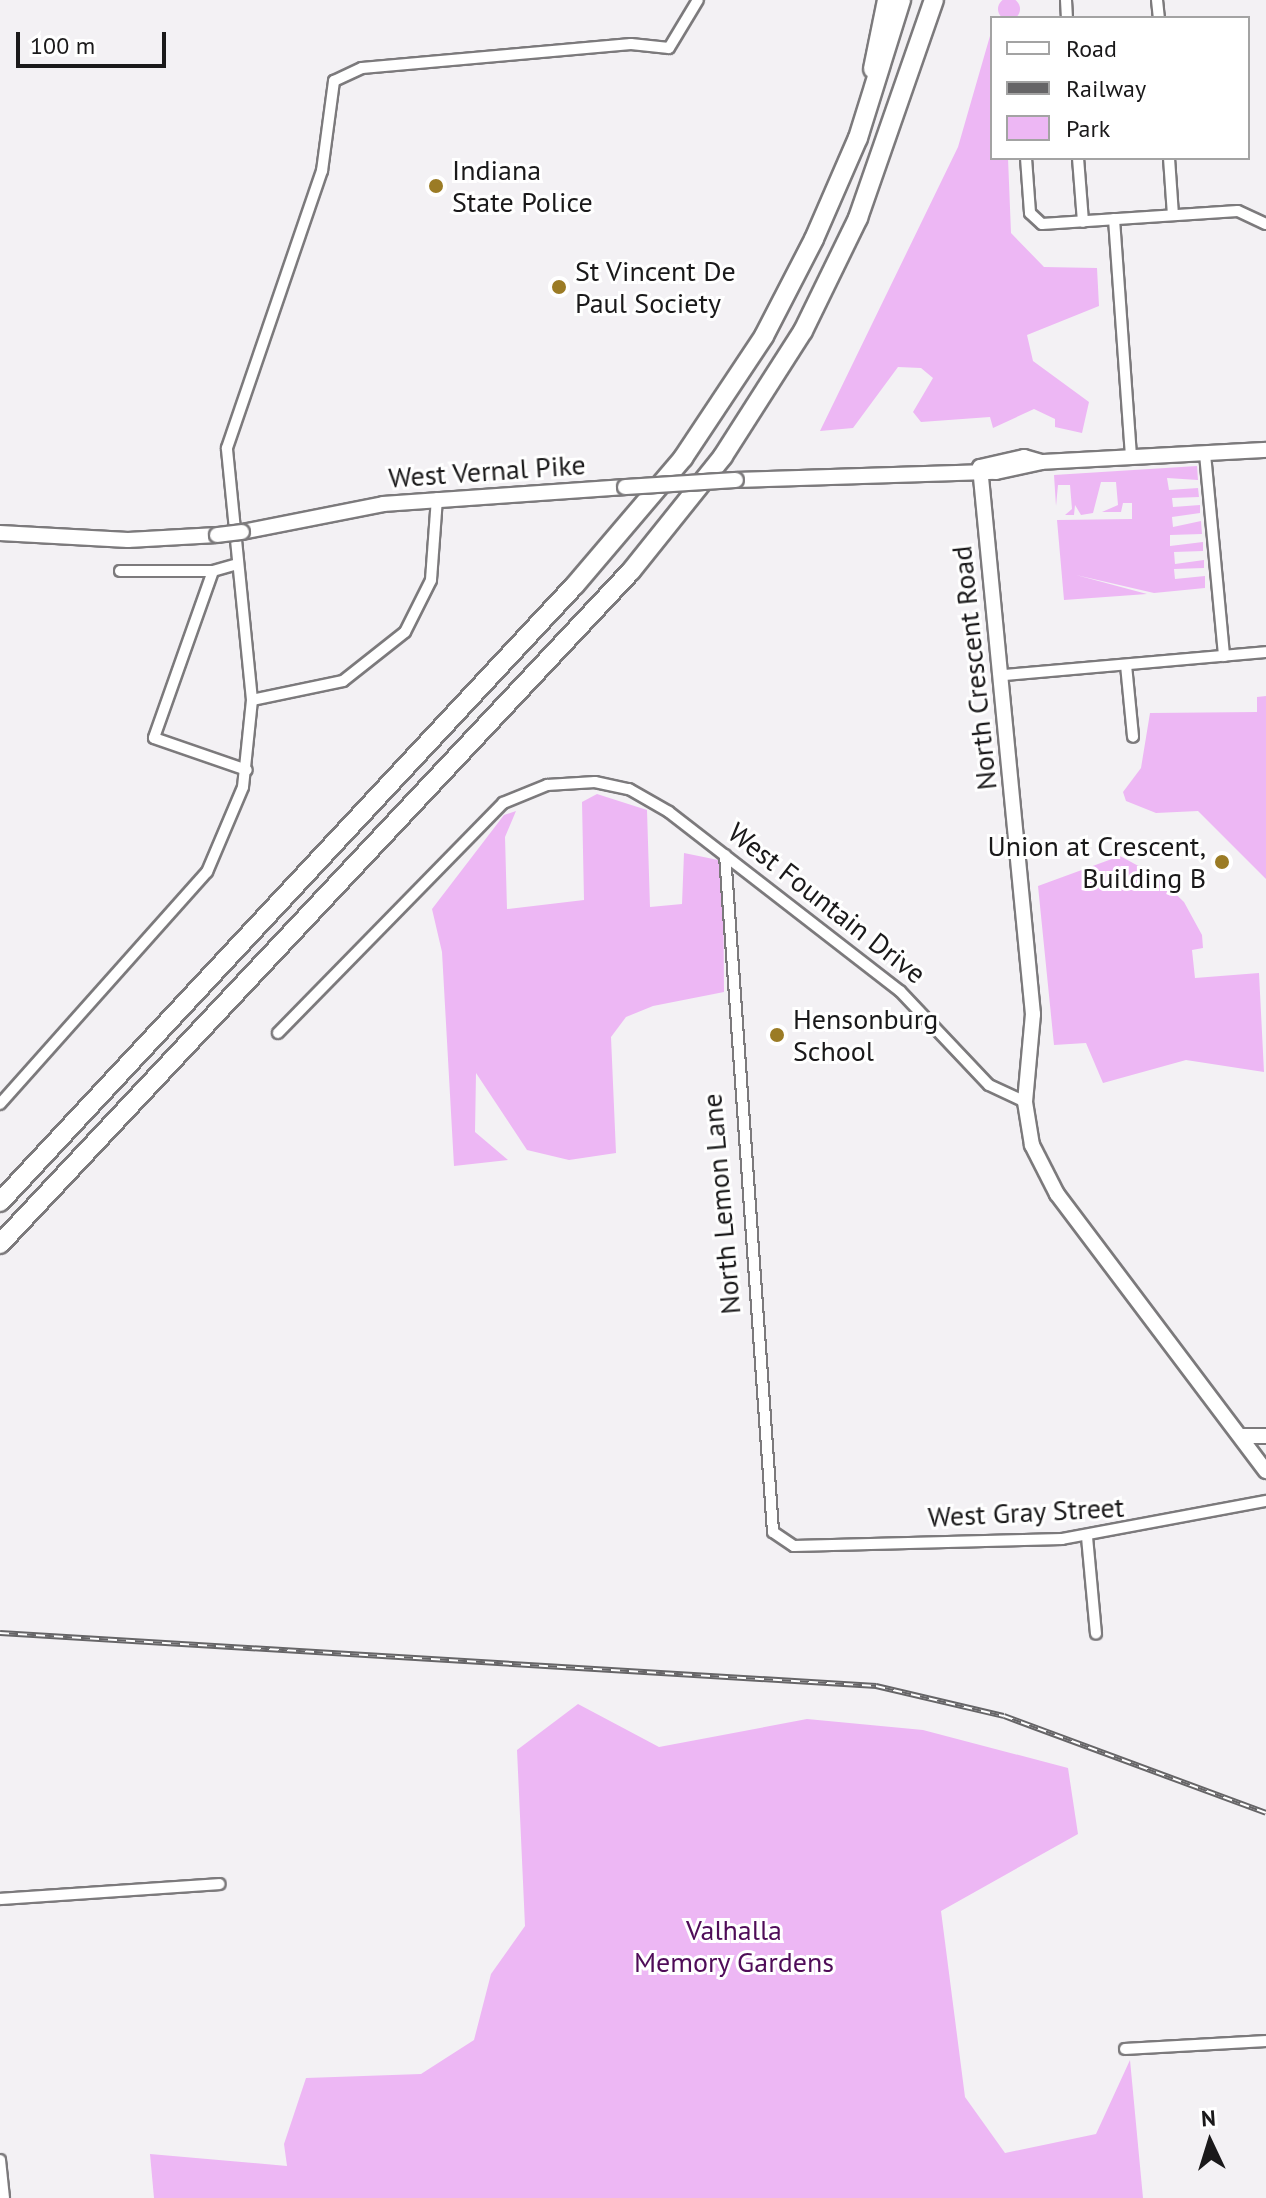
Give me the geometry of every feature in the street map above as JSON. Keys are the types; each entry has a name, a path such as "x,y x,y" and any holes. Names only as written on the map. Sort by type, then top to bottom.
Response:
{"highway":[{"path":"870,103 887,0"},
{"path":"0,1202 575,585 683,458 787,293 870,103 901,0"},
{"path":"0,1244 631,571 723,456 841,257 900,113 934,0"}],"main road":[{"name":"West Vernal Pike","path":"0,533 128,540 217,535 437,498 980,467 1017,470 1041,462 1266,450"},
{"name":"North Crescent Road","path":"980,467 1004,675 1033,1026 1025,1102"},
{"path":"1025,1102 1032,1145 1052,1187 1266,1471"},
{"path":"1242,1436 1266,1436"}],"street":[{"path":"0,1104 191,896 232,825 247,770 252,700 234,565 227,448 322,171 334,81 362,68 631,44 669,48 698,0"},
{"path":"1026,160 1033,221 1083,222 1238,211 1266,224"},
{"path":"1078,160 1083,222"},
{"path":"1169,160 1173,215"},
{"path":"1114,219 1131,458"},
{"path":"1205,454 1224,656"},
{"path":"252,700 343,681 392,646 428,591 437,498"},
{"path":"120,571 213,571 234,565"},
{"path":"213,571 154,738 247,770"},
{"path":"1004,675 1266,652"},
{"path":"1126,665 1133,737"},
{"name":"West Fountain Drive","path":"278,1033 491,813 529,791 585,781 629,789 725,855 900,991 980,1078 1025,1102"},
{"name":"North Lemon Lane","path":"725,855 759,1385 773,1532 785,1545"},
{"name":"West Gray Street","path":"785,1545 1087,1537 1266,1501"},
{"path":"1087,1537 1096,1634"},
{"path":"0,1899 219,1884"},
{"path":"1125,2049 1266,2041"},
{"path":"0,2160 4,2198"}],"green space":[{"path":"1005,-1 1013,-1 1019,5 1018,16 1000,16 999,13 999,5"},
{"path":"990,36 990,160 1008,160 1011,233 1044,267 1097,268 1099,306 1027,335 1033,361 1089,402 1082,433 1055,427 1055,419 1034,409 993,428 990,417 921,422 913,412 933,378 921,368 898,367 853,428 820,431 958,147"},
{"path":"1197,466 1198,480 1167,478 1169,490 1198,488 1199,497 1172,498 1173,507 1200,505 1200,513 1172,517 1173,527 1201,521 1202,534 1170,535 1170,546 1203,542 1203,551 1174,552 1175,564 1204,560 1204,568 1174,569 1175,579 1205,576 1205,588 1154,593 1076,575 1147,594 1064,600 1057,520 1132,519 1132,503 1123,503 1121,512 1102,512 1118,505 1116,482 1101,482 1093,513 1081,515 1075,505 1074,515 1065,515 1072,509 1070,485 1058,485 1056,506 1054,475"},
{"path":"1266,696 1266,879 1198,811 1156,813 1126,801 1123,792 1141,768 1150,713 1257,712 1257,697"},
{"path":"597,794 647,810 650,907 682,904 684,853 723,861 724,992 653,1006 626,1017 611,1037 616,1153 569,1160 527,1150 476,1073 475,1132 508,1160 454,1166 442,952 432,909 504,815 516,811 505,837 507,909 584,900 582,802"},
{"path":"1120,856 1157,876 1184,902 1202,935 1203,948 1192,950 1195,978 1259,973 1264,1072 1186,1060 1103,1083 1086,1043 1054,1045 1038,886"},
{"name":"Valhalla Memory Gardens","path":"578,1704 659,1747 807,1719 923,1730 1068,1768 1078,1834 941,1911 965,2097 1005,2153 1096,2134 1130,2060 1143,2198 154,2198 150,2154 287,2166 284,2144 306,2078 421,2074 474,2040 491,1974 525,1926 517,1750"}],"railway":[{"path":"0,1633 876,1686 1004,1716 1266,1813"}],"place":[{"name":"Indiana State Police","path":"436,186"},
{"name":"St Vincent De Paul Society","path":"559,287"},
{"name":"Union at Crescent, Building B","path":"1222,862"},
{"name":"Hensonburg School","path":"777,1035"}]}
